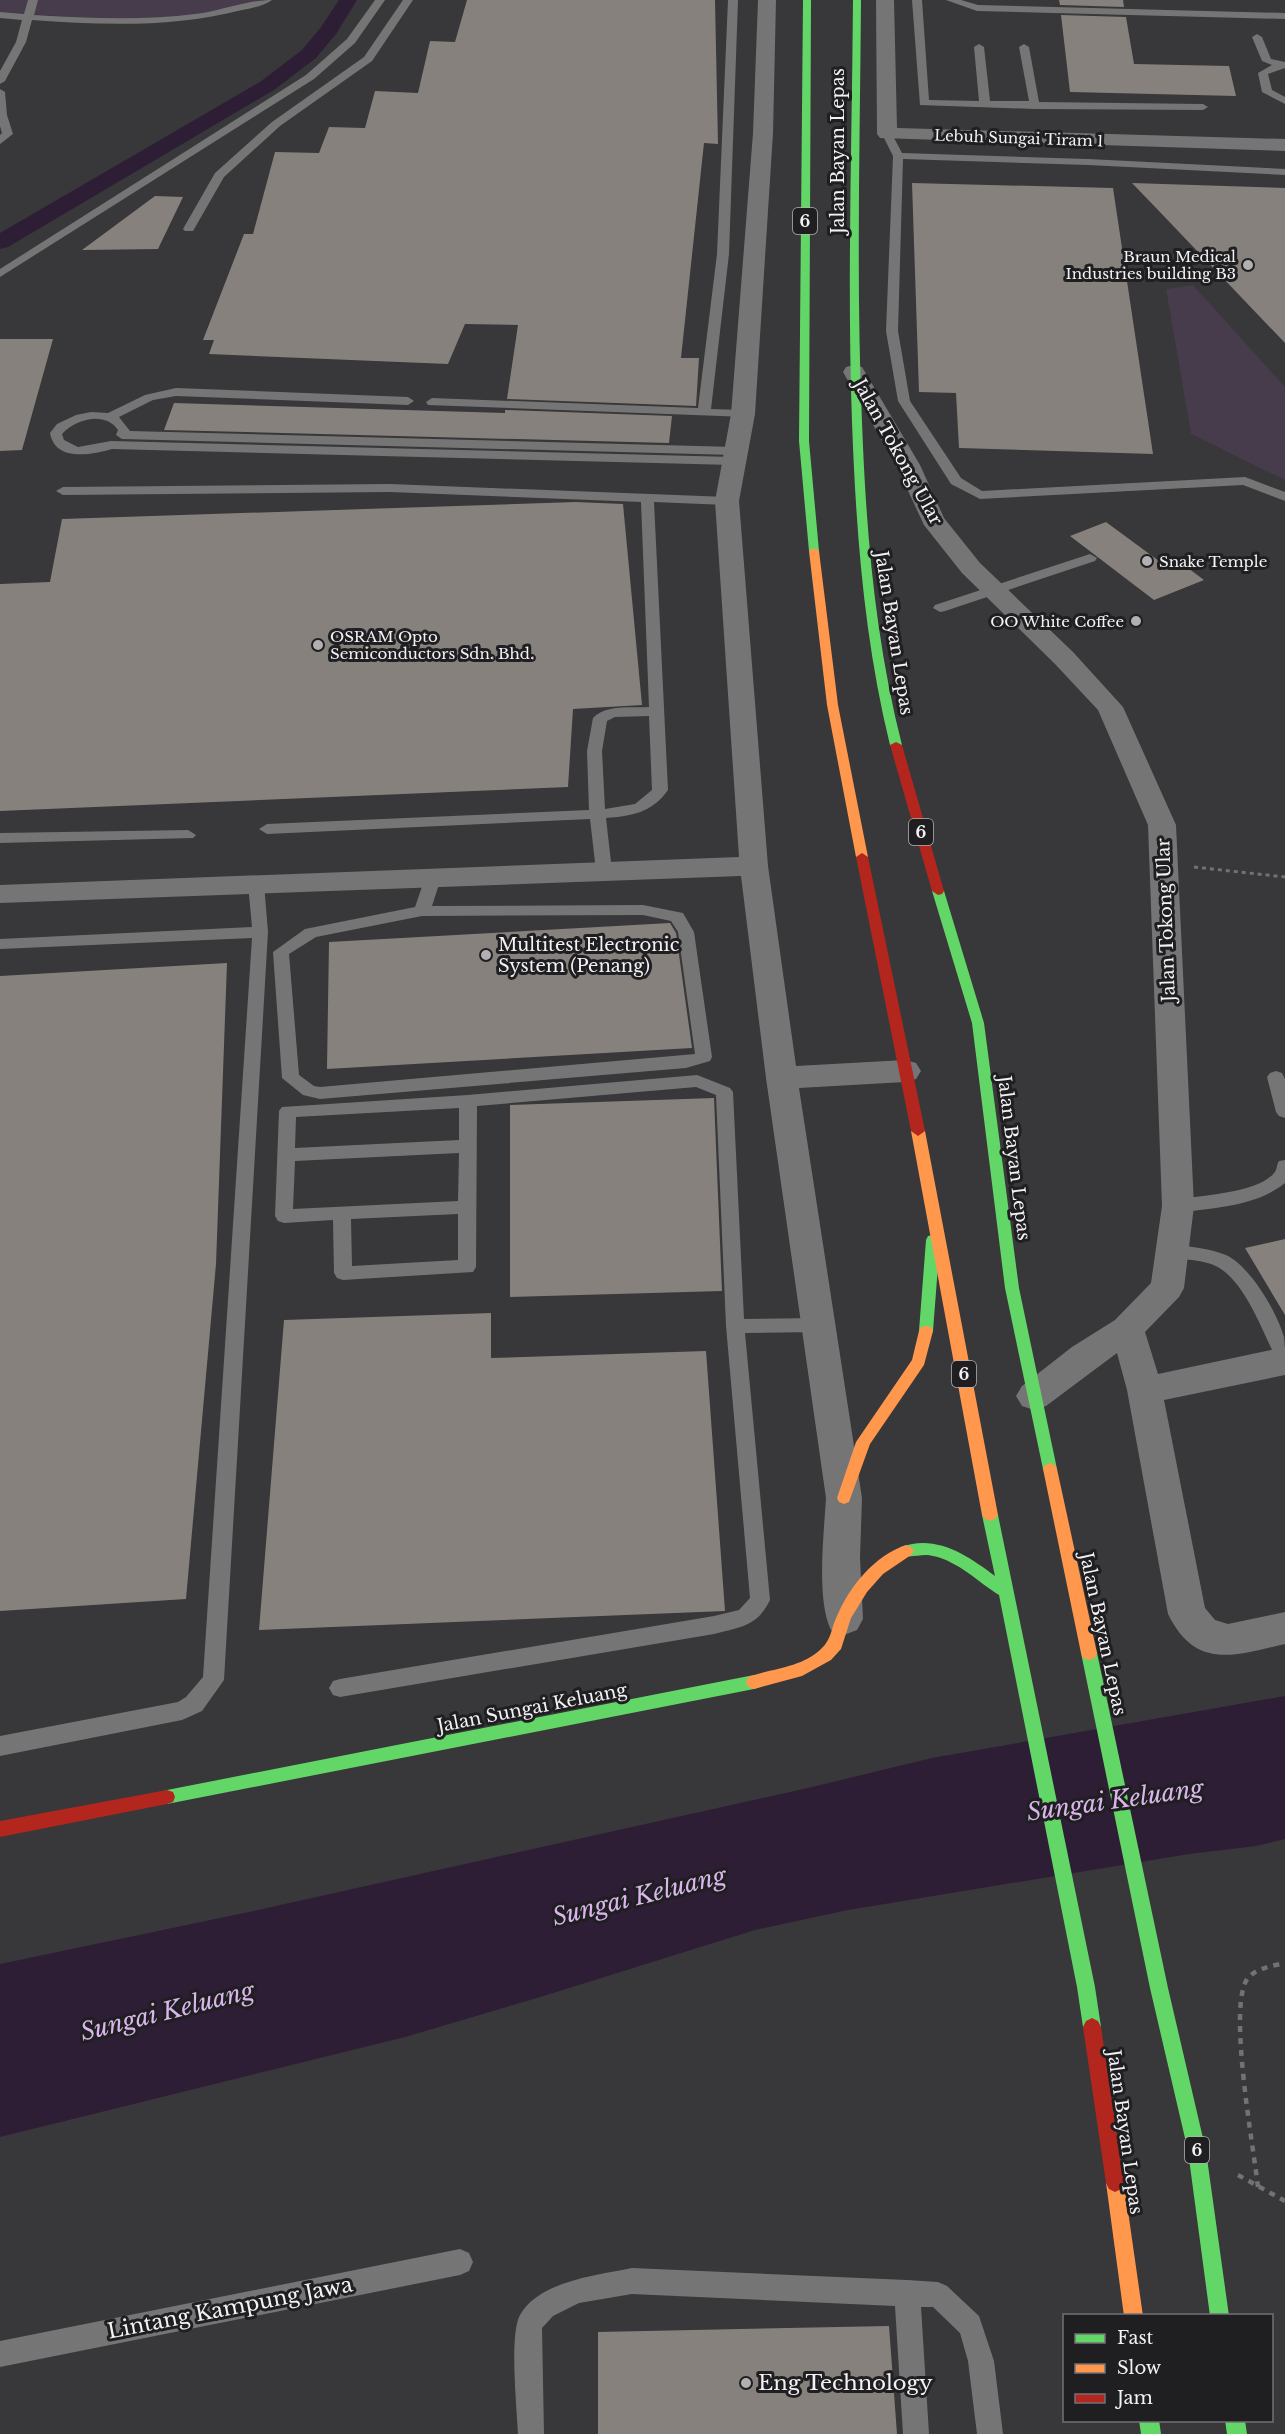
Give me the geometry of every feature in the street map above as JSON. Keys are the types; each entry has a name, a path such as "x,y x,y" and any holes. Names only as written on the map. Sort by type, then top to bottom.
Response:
{"main road":[{"name":"Jalan Bayan Lepas","path":"807,0 804,441 821,634 846,785 870,891 934,1217 945,1262 1003,1590 1086,1988 1134,2314"},
{"name":"Jalan Bayan Lepas","path":"857,0 854,372 862,544 884,701 932,873 978,1023 1012,1288 1159,1988 1197,2151 1220,2314"},
{"path":"844,1498 863,1442 919,1361 930,1298 934,1217"},
{"name":"Jalan Sungai Keluang","path":"0,1830 749,1683 793,1672 815,1661 833,1647 844,1619 873,1575 887,1559 902,1551 931,1548 948,1553 1003,1590"}],"street":[{"path":"767,0 763,133 738,255 743,414 727,501 754,866 782,1078 844,1498 841,1558 844,1619"},
{"path":"885,0 888,135"},
{"name":"Lebuh Sungai Tiram 1","path":"888,135 1086,140 1224,156 1285,145"},
{"name":"Jalan Tokong Ular","path":"854,372 908,465 933,520 971,568 1064,658 1110,707 1162,825 1178,1206 1167,1288 1127,1329 1084,1357 1034,1396"},
{"path":"0,894 754,866"},
{"path":"782,1078 905,1071"},
{"path":"1127,1329 1145,1390 1187,1614 1203,1634 1228,1640 1285,1628"},
{"path":"1145,1390 1285,1359"}],"lane":[{"path":"0,81 21,42 30,18 33,0"},
{"path":"0,15 30,18 148,20 205,15 267,0"},
{"path":"0,274 310,77 351,41 380,0"},
{"path":"189,229 219,175 276,124 368,59 408,0"},
{"path":"704,413 738,255 733,0"},
{"path":"917,0 924,103 1203,107"},
{"path":"951,0 977,8 1285,16"},
{"path":"1257,37 1267,61 1282,65"},
{"path":"979,46 985,104"},
{"path":"1023,47 1035,106"},
{"path":"1282,65 1263,74 1267,92 1285,101"},
{"path":"0,92 2,115 8,134 0,141"},
{"path":"888,135 898,156 892,331 904,400 956,481 980,495 1245,481 1285,497"},
{"path":"1086,140 1088,162"},
{"path":"898,156 1088,162 1224,156 1285,172"},
{"path":"109,418 136,400 155,393 408,401"},
{"path":"432,402 743,414"},
{"path":"88,416 109,418 122,425 122,435 734,456 111,445 89,451 77,451 60,444 56,439 56,433 67,422 88,416"},
{"path":"63,491 390,488 727,501"},
{"path":"267,829 598,814 634,810 652,802 660,790 647,498"},
{"path":"940,608 1090,558"},
{"path":"604,872 598,814 595,732 600,718 613,713 657,711"},
{"path":"0,838 188,835"},
{"path":"422,911 433,878"},
{"path":"0,1746 183,1710 194,1704 213,1680 260,932 256,884"},
{"path":"643,910 677,917 686,932 704,1058 686,1062 320,1094 309,1090 291,1078 281,952 311,933 422,911 643,910"},
{"path":"0,944 260,932"},
{"path":"1276,1077 1285,1112"},
{"path":"340,1688 714,1625 746,1617 760,1600 735,1326 724,1092 697,1080 468,1101 288,1111 284,1216 467,1207"},
{"path":"342,1213 343,1273 467,1267 468,1101"},
{"path":"286,1155 467,1146"},
{"path":"1178,1206 1246,1196 1266,1188 1284,1174 1285,1166"},
{"path":"1172,1251 1220,1260 1233,1267 1245,1283 1285,1359"},
{"path":"735,1326 820,1325"},
{"name":"Lintang Kampung Jawa","path":"0,2354 460,2262"},
{"path":"531,2434 528,2338 530,2322 544,2307 577,2291 632,2281 938,2295 970,2325 981,2361 990,2434"},
{"path":"907,2293 916,2434"}],"path":[{"path":"1164,863 1285,877"},
{"path":"1258,2187 1243,2057 1240,2000 1246,1981 1263,1968 1285,1963"}],"shaded area":[{"path":"0,0 264,0 223,12 132,21 0,12"},
{"path":"1193,285 1285,387 1285,480 1191,434 1166,289"}],"water":[{"name":"Sungai Keluang","path":"1285,1696 1285,1839 1256,1846 1189,1854 848,1910 755,1930 405,2037 0,2137 0,1964 258,1910 808,1788 932,1758"}],"building":[{"path":"467,0 715,0 718,144 704,143 681,358 699,358 696,406 507,399 518,325 465,324 448,364 209,354 214,340 203,340 244,234 253,234 275,152 319,153 329,127 365,128 375,91 418,93 430,41 455,42"},
{"path":"1059,0 1123,0 1124,7 1060,5"},
{"path":"1061,15 1126,17 1134,64 1229,66 1236,96 1070,92"},
{"path":"912,183 1113,188 1153,454 959,448 956,393 919,392"},
{"name":"Braun Medical Industries building B3","path":"1132,183 1285,188 1285,343 1158,210"},
{"path":"155,196 183,197 158,249 82,250"},
{"path":"0,339 53,339 22,450 0,451"},
{"path":"174,403 672,416 669,443 164,430"},
{"name":"OSRAM Opto Semiconductors Sdn. Bhd.","path":"576,502 623,504 642,705 573,709 568,787 0,811 0,584 50,582 62,519"},
{"name":"Snake Temple","path":"1106,522 1159,561 1172,556 1204,580 1154,600 1070,536"},
{"path":"670,923 676,933 692,1048 327,1069 329,942"},
{"path":"227,963 216,1264 186,1599 0,1611 0,976"},
{"path":"714,1098 722,1291 510,1297 510,1105"},
{"path":"1285,1239 1285,1315 1245,1248"},
{"path":"491,1313 491,1358 706,1351 725,1611 259,1630 284,1320"},
{"name":"Eng Technology","path":"889,2326 897,2434 598,2434 598,2332"}],"waterway":[{"path":"0,242 267,86 309,54 329,30 348,0"}],"traffic: fast":[{"path":"807,0 804,441 814,551"},
{"path":"857,0 854,284 860,490 865,564 874,637 896,745"},
{"path":"938,891 978,1023 1012,1288 1050,1469"},
{"path":"926,1331 933,1240"},
{"path":"990,1515 1086,1987 1092,2027"},
{"path":"906,1551 919,1548 932,1549 958,1558 1003,1590"},
{"path":"1089,1653 1159,1988 1197,2151 1220,2314"},
{"path":"167,1797 754,1682"},
{"path":"1149,2422 1151,2434"},
{"path":"1235,2422 1237,2434"}],"traffic: slow":[{"path":"814,551 833,705 862,857"},
{"path":"918,1131 990,1515"},
{"path":"844,1498 863,1442 919,1361 926,1331"},
{"path":"1050,1469 1089,1653"},
{"path":"754,1682 797,1671 826,1655 839,1637 844,1617 869,1578 886,1562 906,1551"},
{"path":"1115,2183 1134,2314"}],"traffic: jam":[{"path":"896,745 938,891"},
{"path":"862,857 918,1131"},
{"path":"0,1829 167,1797"},
{"path":"1092,2027 1115,2183"}],"place":[{"name":"Braun Medical Industries building B3","path":"1248,265"},
{"name":"Snake Temple","path":"1147,561"},
{"name":"OO White Coffee","path":"1136,621"},
{"name":"OSRAM Opto Semiconductors Sdn. Bhd.","path":"318,645"},
{"name":"Multitest Electronic System (Penang)","path":"486,955"},
{"name":"Eng Technology","path":"746,2383"}]}
